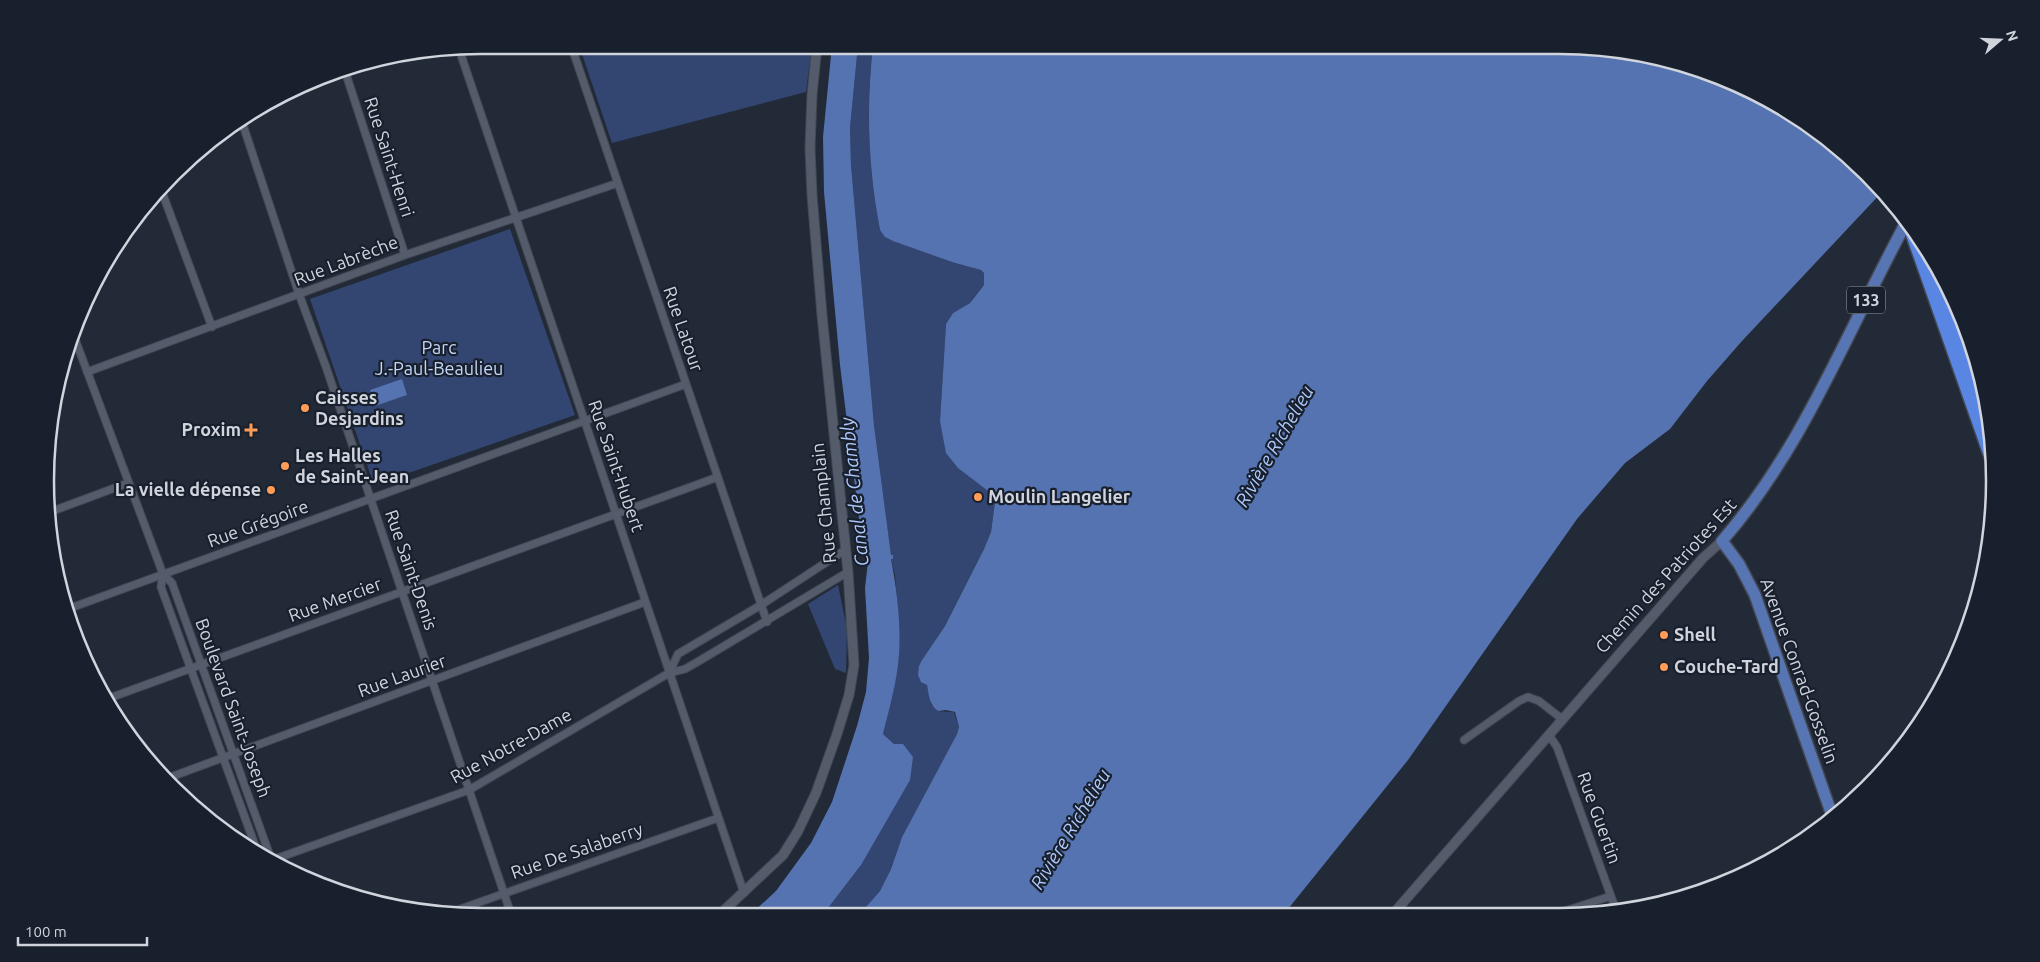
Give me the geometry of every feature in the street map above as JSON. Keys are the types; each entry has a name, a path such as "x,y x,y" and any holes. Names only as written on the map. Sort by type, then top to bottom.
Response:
{"highway":[{"path":"1917,249 1984,438"},
{"path":"1953,314 1971,365"}],"main road":[{"name":"Chemin des Patriotes Est","path":"1722,541 1755,501 1784,458 1904,230"},
{"name":"Avenue Conrad-Gosselin","path":"1722,541 1739,564 1755,595 1830,811"}],"street":[{"name":"Rue Latour","path":"574,54 767,622"},
{"name":"Rue Champlain","path":"727,908 783,855 798,831 816,793 837,734 849,695 854,665 848,572 812,195 810,148 816,54"},
{"name":"Rue Saint-Hubert","path":"461,55 744,893"},
{"name":"Rue Saint-Henri","path":"346,75 405,255"},
{"name":"Rue Saint-Denis","path":"243,126 509,908"},
{"name":"Rue Labrèche","path":"87,372 514,216 618,183"},
{"path":"163,196 212,327"},
{"name":"Boulevard Saint-Joseph","path":"76,343 163,574 172,583 268,852"},
{"name":"Rue Grégoire","path":"73,607 686,384"},
{"name":"Rue Mercier","path":"112,697 718,477"},
{"path":"55,510 128,483"},
{"name":"Chemin des Patriotes Est","path":"1398,908 1703,558 1722,541"},
{"path":"670,673 678,654 761,606 845,550"},
{"name":"Rue Notre-Dame","path":"280,858 469,790 670,673 685,669 767,622 848,572"},
{"name":"Boulevard Saint-Joseph","path":"163,574 161,587 254,843"},
{"name":"Rue Laurier","path":"173,776 646,602"},
{"path":"1464,740 1519,701 1528,697 1539,701 1562,719"},
{"name":"Rue Guertin","path":"1549,735 1557,747 1614,905"},
{"name":"Rue De Salaberry","path":"463,907 718,818"},
{"path":"1576,907 1611,896"}],"green space":[{"path":"582,54 811,54 806,92 612,143"},
{"path":"857,54 872,54 869,92 869,138 880,230 955,263 981,270 984,273 984,285 970,303 953,313 946,324 940,421 979,483 992,494 995,502 991,532 984,549 945,626 922,660 921,681 927,685 931,704 938,711 954,712 959,727 957,734 902,837 891,869 880,891 865,908 828,908 861,865 894,744 883,734 899,655 898,610 895,575 891,559 893,559 893,556 891,556 874,425 851,165 850,128"},
{"name":"Parc J.-Paul-Beaulieu","path":"510,229 575,415 374,485 310,299"},
{"path":"838,585 847,629 846,673 835,669 808,604"}],"water":[{"path":"831,54 857,54 850,128 851,165 874,425 891,555 893,555 893,559 891,559 899,619 897,675 883,734 894,744 903,744 913,757 910,780 861,865 828,908 758,908 776,891 811,843 832,802 866,692 869,658 865,588 868,562 863,551 840,365 824,192 823,137"},
{"name":"Rivière Richelieu","path":"872,54 1559,54 1615,57 1670,68 1696,76 1723,86 1773,111 1819,142 1841,160 1878,197 1742,341 1707,381 1670,429 1625,463 1577,519 1408,760 1289,908 865,908 880,891 891,869 902,837 957,734 959,727 955,712 938,711 933,706 927,685 921,682 918,675 919,666 945,626 984,549 991,532 995,502 992,494 958,468 946,453 940,421 946,324 953,313 970,303 984,285 984,273 981,270 893,241 885,237 880,230 869,138"},
{"path":"402,379 407,395 375,406 370,390"}],"place":[{"name":"Caisses Desjardins","path":"305,408"},
{"name":"Proxim","path":"251,430"},
{"name":"Les Halles de Saint-Jean","path":"285,466"},
{"name":"La vielle dépense","path":"271,490"},
{"name":"Moulin Langelier","path":"978,497"},
{"name":"Shell","path":"1664,635"},
{"name":"Couche-Tard","path":"1664,667"}],"water label":[{"name":"Canal de Chambly","path":"854,492"}]}
